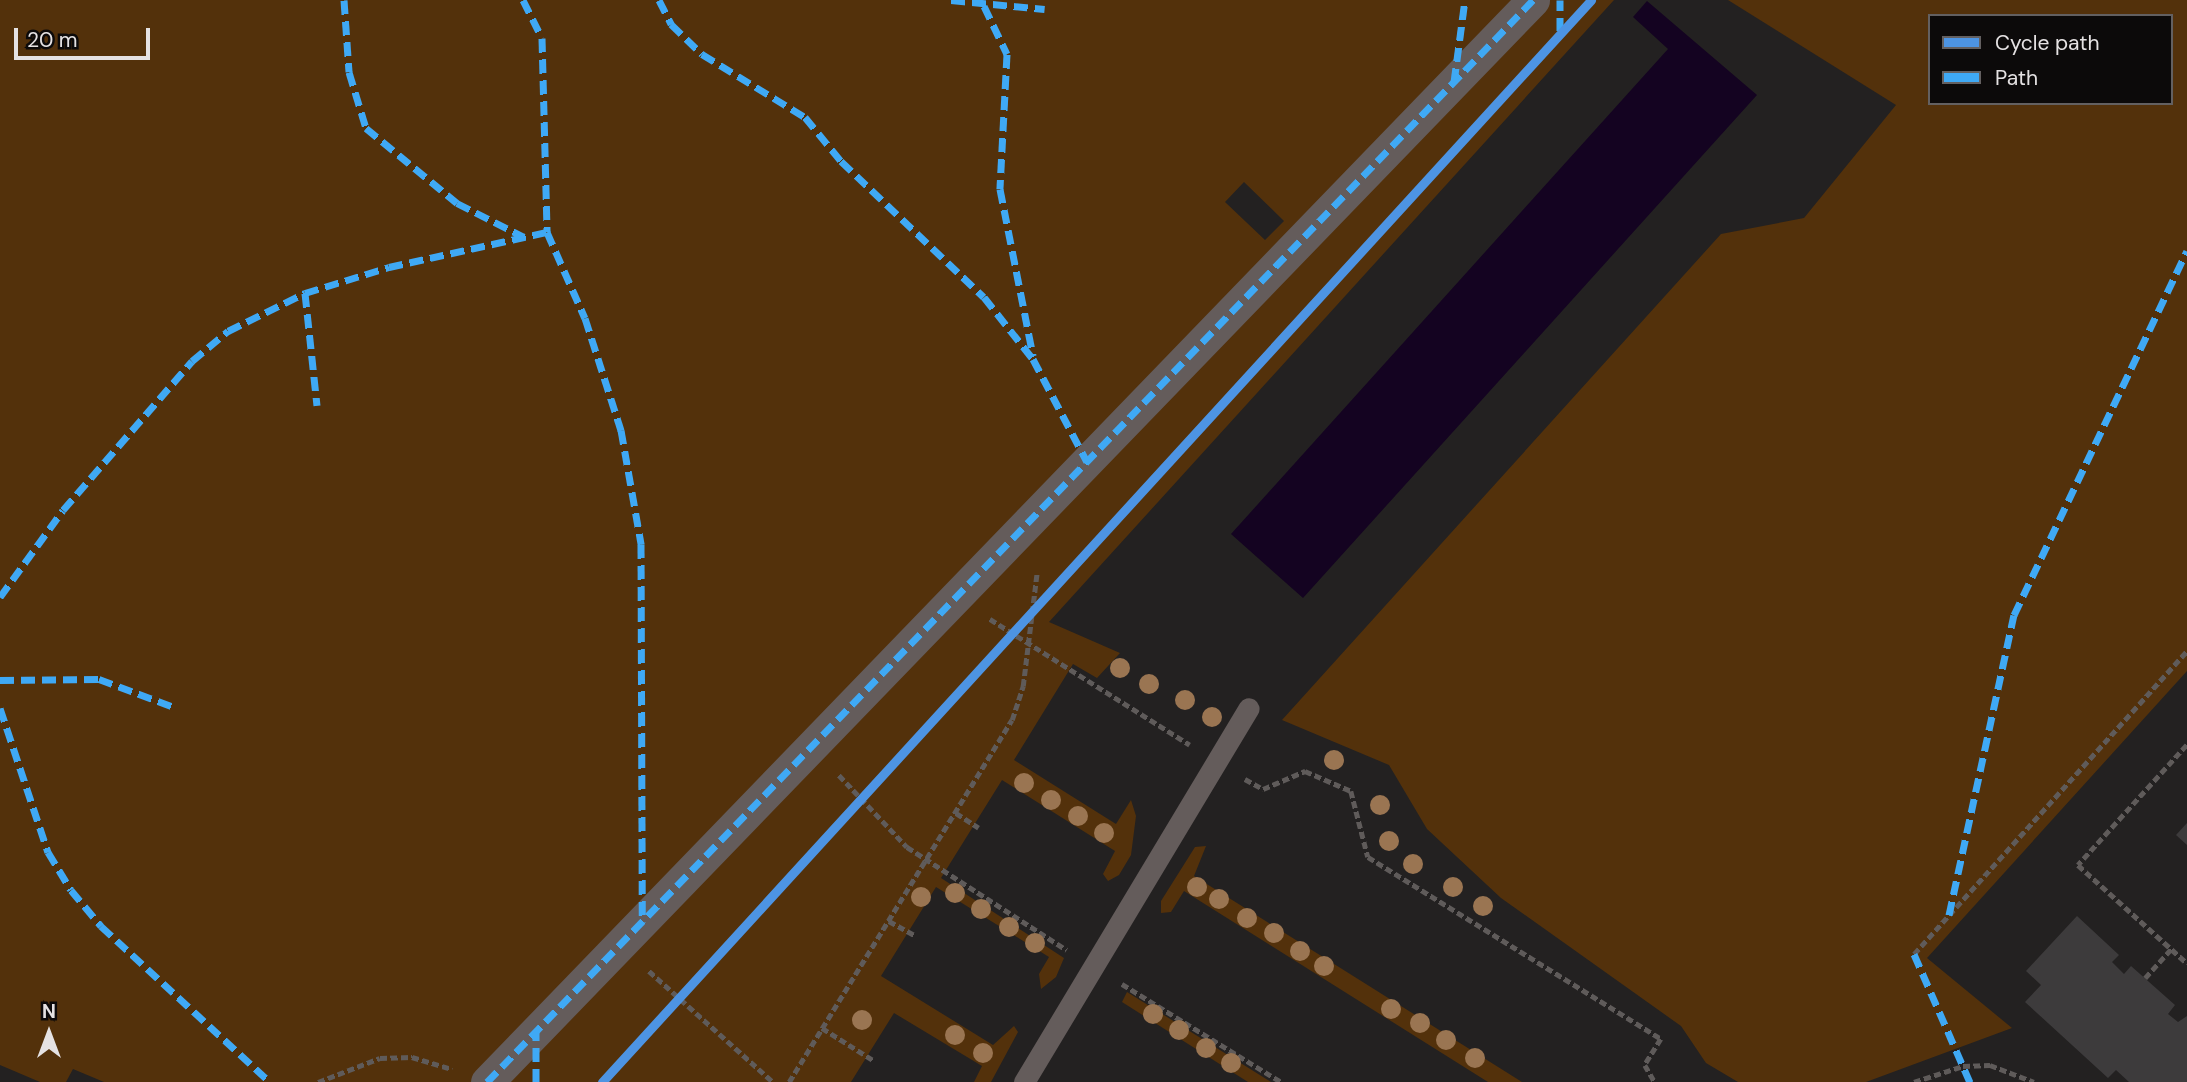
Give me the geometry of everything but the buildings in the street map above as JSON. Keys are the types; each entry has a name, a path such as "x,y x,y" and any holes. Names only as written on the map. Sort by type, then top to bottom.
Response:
{"street":[{"path":"474,1079 621,944 1533,0"}],"lane":[{"path":"1024,1082 1249,708"}],"path":[{"path":"789,1082 1012,720 1023,686 1043,509"},
{"path":"1003,640 1052,586"},
{"path":"957,598 1263,789 1304,771 1351,791 1368,857 1661,1038 1645,1065 1655,1082"},
{"path":"1914,954 2187,651"},
{"path":"2187,744 2078,866 2187,963"},
{"path":"813,746 925,861 1281,1082"},
{"path":"851,808 869,787"},
{"path":"956,813 979,828"},
{"path":"889,921 914,935"},
{"path":"621,944 678,999 773,1082"},
{"path":"2145,978 2171,949"},
{"path":"670,1008 687,989"},
{"path":"822,1028 873,1060"},
{"path":"318,1082 380,1058 412,1057 445,1063 474,1079"},
{"path":"1914,1082 1963,1066 1990,1065 2034,1082"}],"shaded area":[{"path":"0,0 1614,0 1049,622 1120,653 1097,678 1073,664 1014,760 1116,824 1131,800 1136,816 1131,855 1119,875 1108,881 1103,874 1115,851 1002,780 941,878 1064,958 1056,977 1041,989 1039,974 1049,957 936,887 881,976 993,1045 1014,1026 1018,1032 991,1082 974,1082 982,1066 894,1013 851,1082 104,1082 73,1069 66,1082 40,1082 0,1065","holes":["1244,182 1284,221 1265,240 1225,202"]},
{"path":"1728,0 2187,0 2187,671 1927,958 2012,1028 1866,1082 1738,1082 1706,1063 1681,1026 1501,898 1427,829 1389,765 1282,720 1721,234 1804,218 1896,105"},
{"path":"1647,1 1757,95 1303,598 1231,534 1668,49 1633,17"},
{"path":"1206,846 1194,876 1522,1082 1488,1082 1184,891 1171,912 1161,913 1161,901 1195,847"},
{"path":"1127,992 1271,1082 1248,1082 1122,1002"}],"marked path":[{"path":"344,0 349,72 366,128 457,203 524,237"},
{"path":"523,0 542,38 547,232 585,318 621,430 641,544 642,922"},
{"path":"659,0 671,24 702,54 805,117 841,161 984,297 1033,359 1087,462"},
{"path":"951,0 1045,9"},
{"path":"1454,82 1465,0"},
{"path":"487,1082 1533,0"},
{"path":"1560,0 1560,31"},
{"path":"984,6 1007,54 1000,189 1033,356"},
{"path":"0,597 63,510 192,361 228,331 305,293 389,267 547,232"},
{"path":"1949,915 2014,615 2187,251"},
{"path":"305,293 317,405"},
{"path":"0,680 99,679 174,707"},
{"path":"0,708 48,852 71,890 101,926 270,1082"},
{"path":"1914,954 1970,1082"},
{"path":"536,1032 536,1082"}],"cycle path":[{"path":"602,1082 1591,0"}]}
